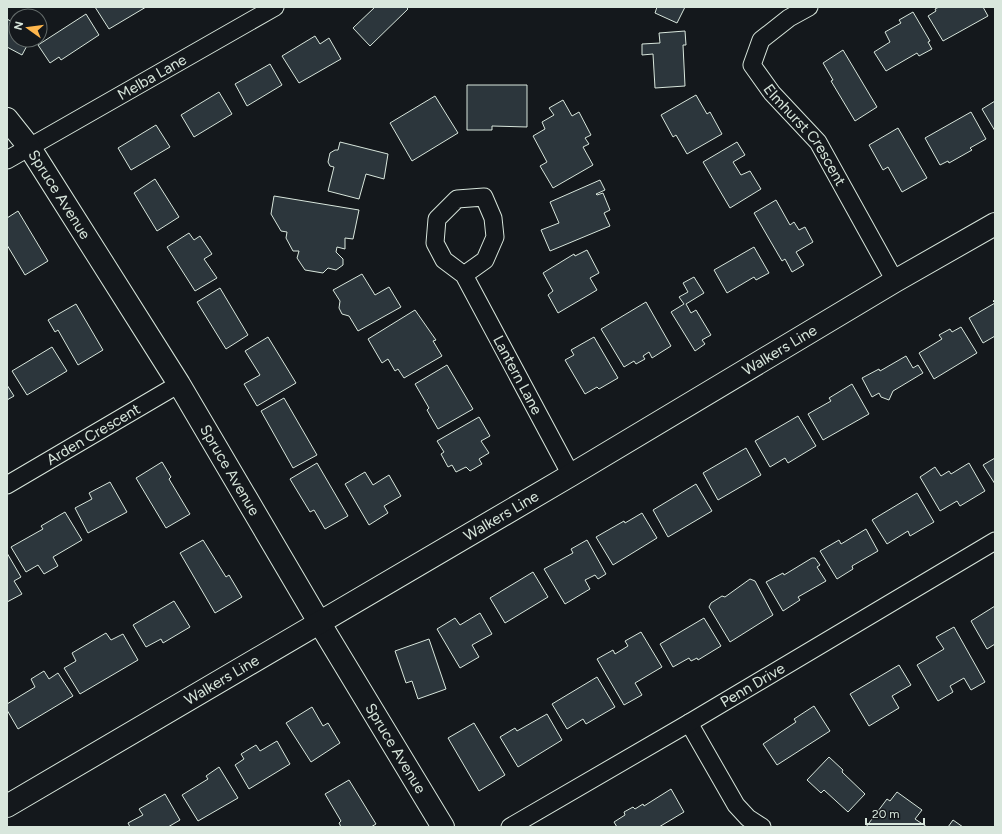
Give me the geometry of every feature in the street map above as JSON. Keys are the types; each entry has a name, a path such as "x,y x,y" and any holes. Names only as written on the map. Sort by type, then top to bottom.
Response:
{"main road":[{"name":"Spruce Avenue","path":"7,119 30,148 179,384 319,622 443,827"},
{"name":"Walkers Line","path":"7,806 571,475 895,281 995,224"}],"street":[{"name":"Melba Lane","path":"30,148 275,7"},
{"name":"Elmhurst Crescent","path":"809,7 789,18 760,40 752,65 772,93 818,142 895,281"},
{"path":"7,160 30,148"},
{"name":"Lantern Lane","path":"464,275 485,260 495,237 493,218 484,197 457,199 437,219 435,243 444,260 464,275 571,475"},
{"name":"Arden Crescent","path":"7,485 179,384"},
{"name":"Penn Drive","path":"510,827 995,541"},
{"path":"688,723 736,805 748,818 762,827"}],"building":[{"path":"95,7 146,7 109,29"},
{"path":"375,7 406,7 408,9 370,46 353,28"},
{"path":"657,7 685,7 677,23 655,13"},
{"path":"939,7 983,7 988,16 943,41 928,16"},
{"path":"913,12 930,41 928,42 932,49 919,56 917,53 886,71 874,52 890,42 885,32 901,23 899,20"},
{"path":"86,14 99,35 61,60 59,57 50,63 40,48 48,48 48,39"},
{"path":"7,19 8,48 7,47"},
{"path":"685,31 686,45 683,45 685,86 655,88 653,54 642,55 642,44 660,43 659,33"},
{"path":"315,36 320,44 329,38 341,59 299,83 282,56"},
{"path":"9,48 26,48 22,55"},
{"path":"843,50 877,107 855,121 831,81 833,80 823,63"},
{"path":"270,64 282,85 247,106 235,84"},
{"path":"467,85 527,85 527,127 492,126 492,130 467,130"},
{"path":"219,92 232,114 194,137 181,115"},
{"path":"696,95 707,114 710,112 722,134 687,154 676,135 673,137 661,115"},
{"path":"435,96 458,133 412,161 390,123"},
{"path":"563,100 572,116 579,112 591,135 585,138 589,144 583,147 593,165 553,188 540,166 547,162 533,136 545,129 542,122 554,115 549,108"},
{"path":"995,101 995,131 982,109"},
{"path":"971,112 986,139 970,148 972,150 949,163 948,161 940,165 925,138"},
{"path":"156,125 170,147 131,170 118,148"},
{"path":"898,128 927,178 902,192 888,167 883,170 869,145"},
{"path":"340,142 388,154 384,179 366,174 359,199 328,191 334,167 330,166 328,162 330,153 338,150"},
{"path":"737,142 745,155 733,162 741,175 750,171 761,189 730,208 703,162"},
{"path":"155,179 179,217 157,231 134,193"},
{"path":"600,180 605,190 596,194 603,193 610,210 604,213 610,226 550,251 541,230 559,223 550,202"},
{"path":"274,196 359,210 353,239 345,238 345,249 337,247 336,252 343,259 343,265 336,270 328,268 323,273 305,270 297,258 299,251 293,251 286,238 287,232 281,231 271,214"},
{"path":"776,200 790,225 794,222 799,230 805,227 813,242 796,252 804,265 792,272 785,259 782,261 754,213"},
{"path":"18,211 48,261 25,275 7,245 7,218"},
{"path":"189,233 194,240 200,236 212,254 204,259 217,278 195,291 167,247"},
{"path":"754,247 769,273 756,280 754,277 727,293 714,270"},
{"path":"587,250 599,273 590,278 597,290 558,313 548,295 553,291 543,273 574,254 575,256"},
{"path":"362,274 375,295 389,287 401,307 358,331 349,316 342,314 339,308 340,301 333,290"},
{"path":"694,277 704,293 686,304 691,313 696,310 711,335 702,340 705,344 695,351 671,312 684,304 679,297 688,292 683,283"},
{"path":"220,288 248,335 226,349 197,302"},
{"path":"646,302 671,346 652,358 649,352 643,356 645,359 636,364 634,361 624,367 601,329"},
{"path":"995,303 995,336 983,343 969,318"},
{"path":"76,304 103,350 78,365 58,330 55,332 48,320"},
{"path":"415,310 436,340 433,341 442,356 404,378 398,369 395,371 388,359 382,363 368,339"},
{"path":"961,327 977,353 934,379 919,353 942,339 939,335 950,329 952,332"},
{"path":"268,337 296,383 257,406 244,384 260,375 245,351"},
{"path":"594,337 618,378 599,389 597,387 585,394 565,360 574,355 571,350"},
{"path":"52,347 67,371 27,395 12,371"},
{"path":"906,356 913,368 918,365 923,373 893,391 889,400 881,397 879,393 872,397 862,378 879,369 880,371"},
{"path":"447,365 473,409 438,429 427,410 429,408 415,384"},
{"path":"852,384 869,414 823,440 808,414 831,401 829,398"},
{"path":"7,385 14,396 7,400"},
{"path":"284,398 317,455 293,468 261,411"},
{"path":"798,416 816,446 788,463 785,458 770,467 755,441"},
{"path":"479,417 490,436 481,441 489,453 479,459 482,464 470,471 466,467 456,472 452,465 448,467 441,454 444,452 437,441"},
{"path":"746,448 761,475 718,500 703,473"},
{"path":"995,458 995,484 983,465"},
{"path":"162,462 171,477 169,479 190,514 166,528 136,478"},
{"path":"317,463 348,516 325,529 314,510 310,512 290,479"},
{"path":"969,463 985,491 960,506 957,501 940,511 920,477 935,467 941,476 949,471 951,474"},
{"path":"365,472 373,485 389,475 401,496 384,506 388,513 369,525 345,484"},
{"path":"110,482 127,512 88,533 75,508 92,499 89,493"},
{"path":"696,484 712,511 668,537 653,510"},
{"path":"917,493 934,522 910,536 908,531 887,544 872,520"},
{"path":"65,512 82,540 53,557 58,566 44,574 38,565 26,572 11,547 43,529 41,526"},
{"path":"642,513 657,538 613,565 596,537 624,521 625,523"},
{"path":"866,529 878,551 852,566 853,569 837,579 820,551 839,540 841,544"},
{"path":"203,540 226,577 229,575 242,597 215,613 180,553"},
{"path":"587,540 606,574 598,579 595,575 585,580 590,589 565,604 544,569 573,553 571,549"},
{"path":"7,553 21,577 14,581 22,594 7,602"},
{"path":"812,558 815,558 820,565 817,567 826,581 798,597 800,600 783,611 766,582 783,573 784,575"},
{"path":"533,572 548,597 505,623 490,598"},
{"path":"750,579 755,581 773,615 730,642 709,607 711,603 722,596 725,597"},
{"path":"174,601 190,627 163,643 161,639 146,647 133,625"},
{"path":"995,606 995,644 987,649 971,621"},
{"path":"480,613 492,634 472,645 479,657 460,668 437,629 455,618 460,625"},
{"path":"704,618 721,646 698,660 697,658 691,661 689,658 673,667 660,644"},
{"path":"954,627 985,682 971,690 964,678 950,686 953,692 938,701 917,665 944,649 936,637"},
{"path":"641,632 662,667 635,683 642,695 624,705 597,659 613,650 615,654 628,646 625,641"},
{"path":"106,633 111,640 123,634 138,660 80,694 64,668 76,661 72,653"},
{"path":"429,639 446,689 418,699 412,681 406,683 395,651"},
{"path":"899,665 911,685 892,696 899,708 869,726 850,694"},
{"path":"44,671 49,679 58,673 73,696 18,729 7,710 7,704 35,687 31,679"},
{"path":"597,677 615,707 586,724 583,719 567,729 552,704"},
{"path":"814,706 830,731 777,765 763,744 796,722 794,719"},
{"path":"312,707 323,726 328,723 340,743 311,762 286,723"},
{"path":"547,714 562,740 518,767 500,737 515,728 517,731"},
{"path":"474,723 505,775 479,791 448,738"},
{"path":"277,741 290,764 249,789 235,765 244,759 241,754 256,745 260,751"},
{"path":"829,757 865,794 848,812 824,790 821,793 807,780"},
{"path":"219,767 238,798 198,821 182,795 208,779 206,776"},
{"path":"349,780 376,824 371,827 341,827 339,823 341,821 325,794"},
{"path":"671,789 684,812 659,827 617,827 614,822 625,815 624,812 633,807 635,809 643,804 644,806"},
{"path":"897,792 922,810 915,819 927,827 866,827 887,799 890,801"},
{"path":"165,794 180,820 168,827 130,827 128,823 143,815 139,809"},
{"path":"953,820 963,827 948,827"}]}
